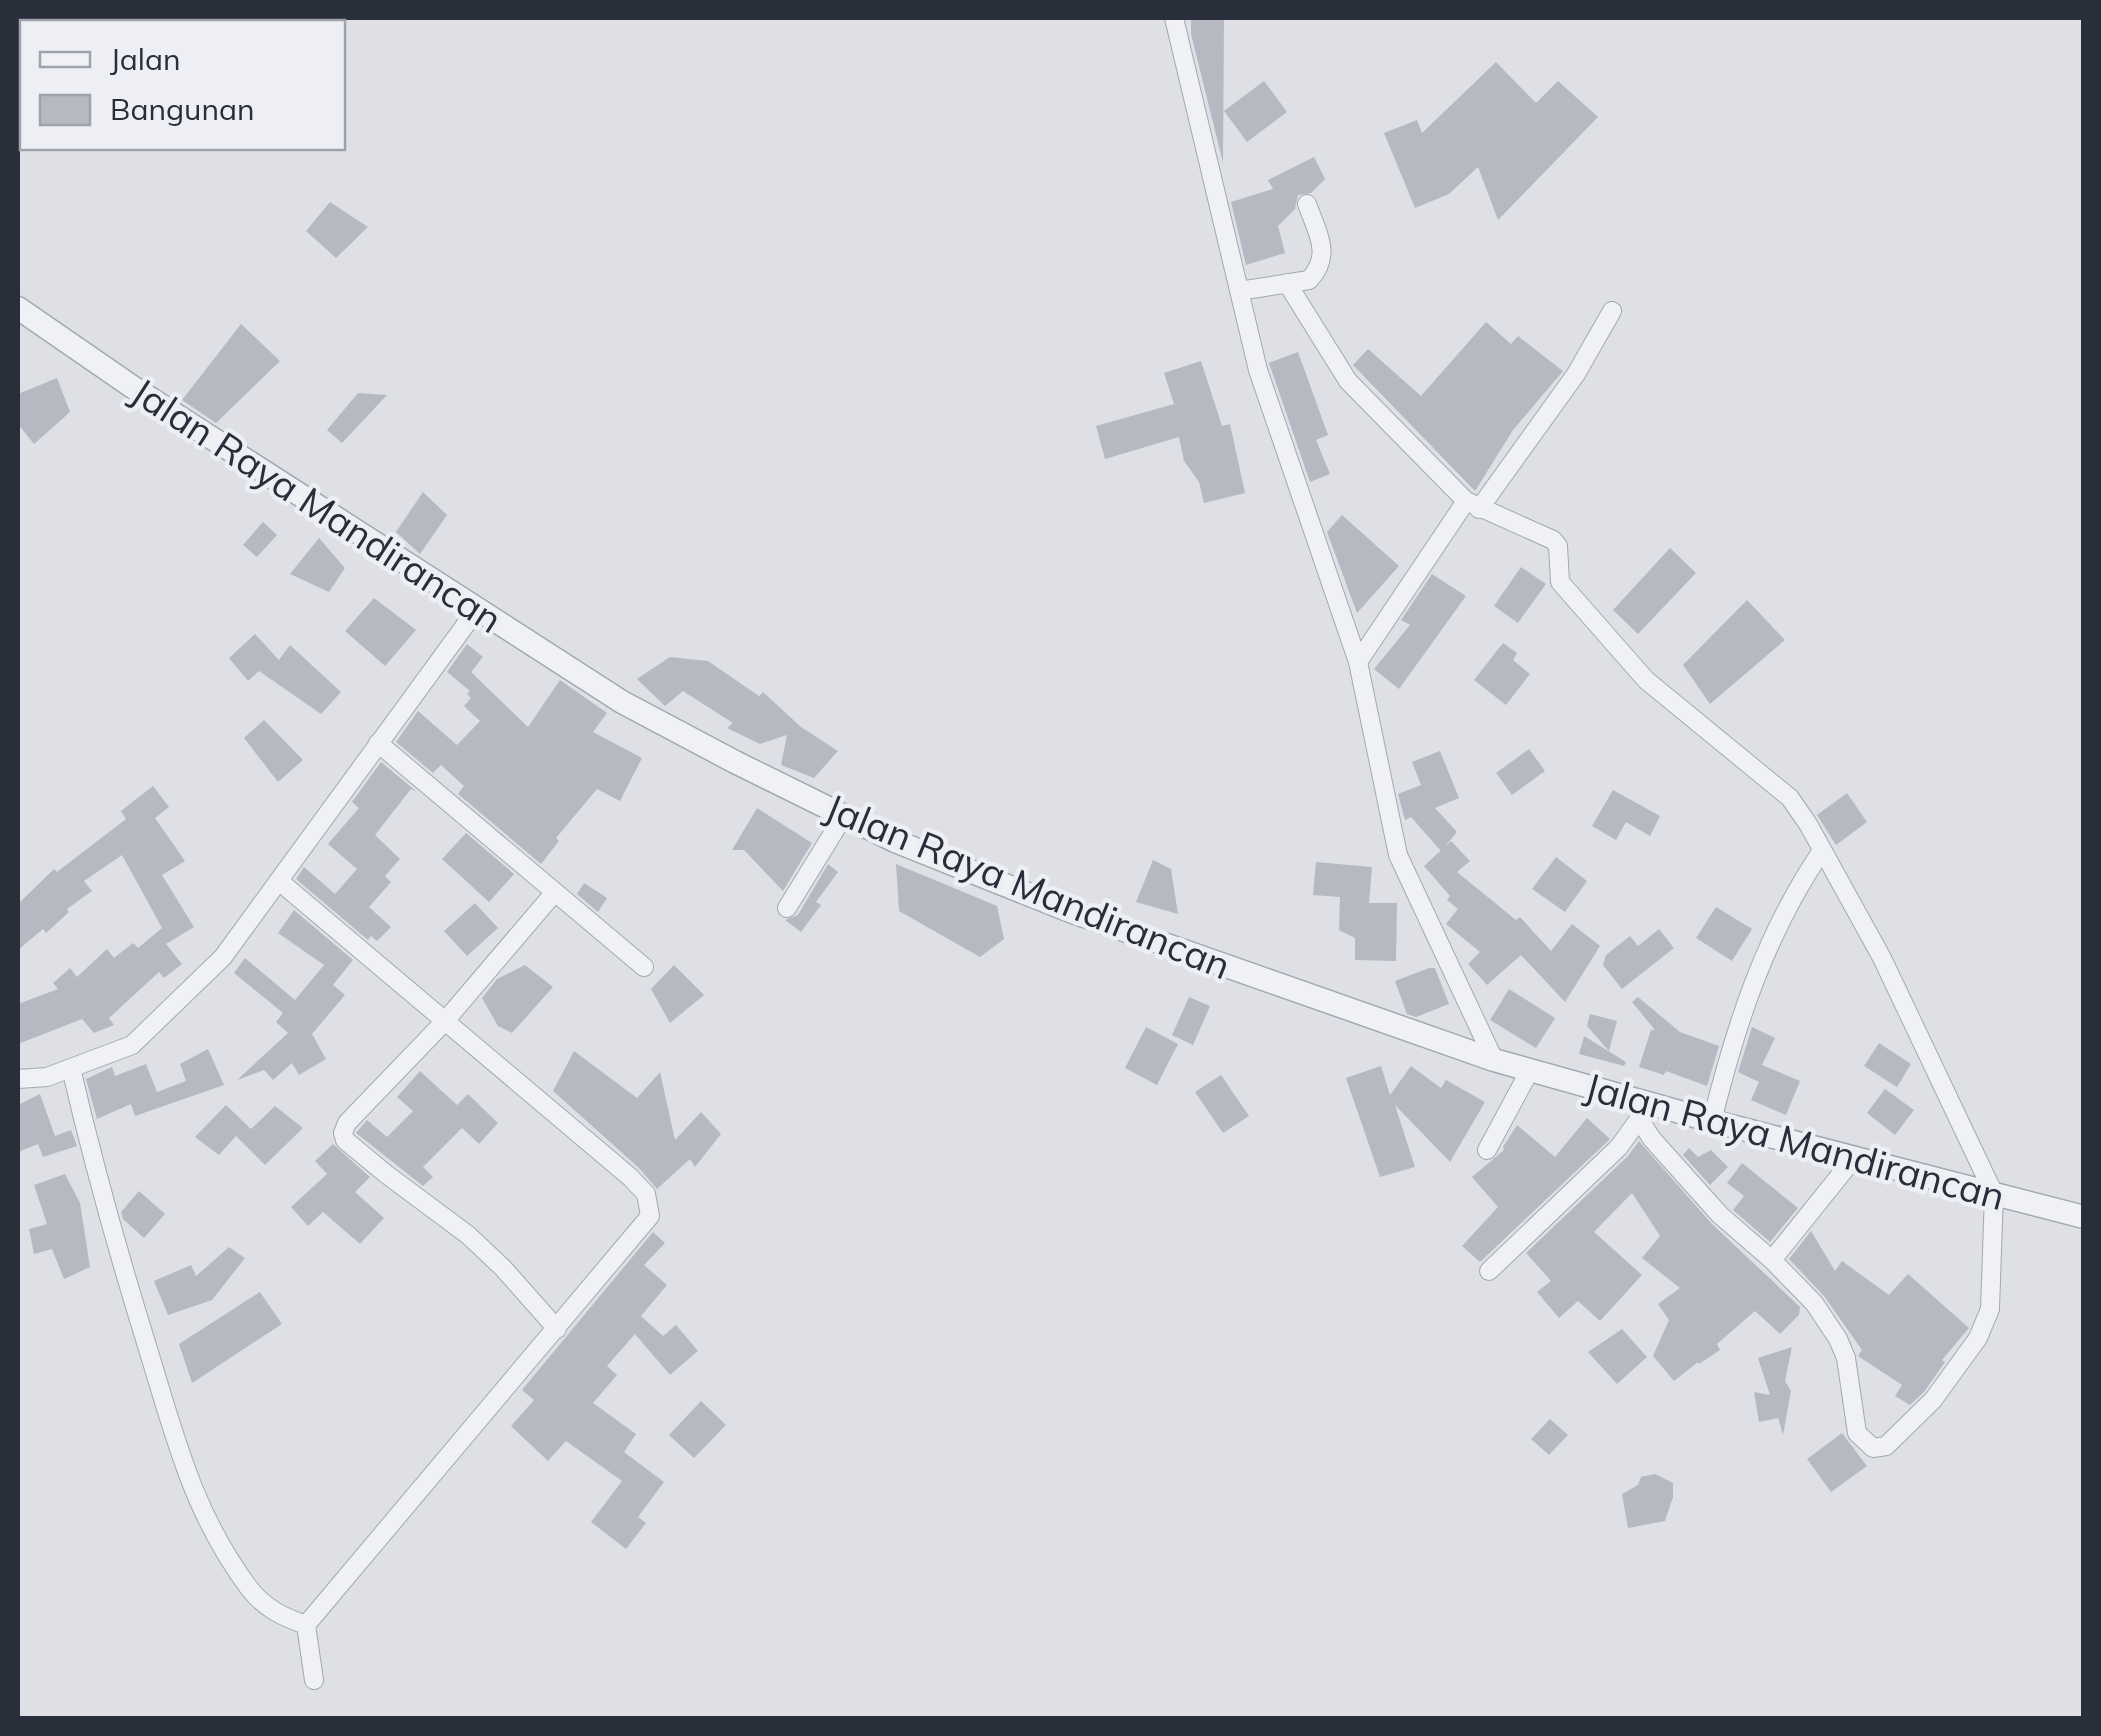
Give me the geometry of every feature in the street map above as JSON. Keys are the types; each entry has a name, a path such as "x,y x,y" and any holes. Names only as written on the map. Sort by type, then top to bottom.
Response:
{"street":[{"path":"1174,18 1258,370 1358,662 1398,856 1494,1060"},
{"path":"1239,290 1309,280 1324,257 1306,204"},
{"path":"1287,283 1348,382 1472,505 1554,540 1558,546 1560,582 1646,680 1790,798 1882,958 1994,1194 1990,1309 1978,1338 1934,1400 1880,1449 1873,1448 1857,1433 1846,1358 1807,1294 1720,1215 1652,1139 1639,1110"},
{"name":"Jalan Raya Mandirancan","path":"18,308 134,388 622,702 895,841 1070,911 1639,1110 1712,1121 2084,1216"},
{"path":"1358,662 1472,505 1576,374 1612,311"},
{"path":"18,1079 46,1077 132,1045 223,957 477,609"},
{"path":"378,743 644,967"},
{"path":"786,908 843,817"},
{"path":"1712,1121 1733,1036 1763,956 1792,896 1821,852"},
{"path":"279,881 630,1177 646,1194 650,1216 306,1625 314,1680"},
{"path":"556,892 342,1133 345,1140 386,1174 468,1235 557,1329"},
{"path":"71,1068 98,1183 183,1470 206,1518 250,1590 278,1616 306,1625"},
{"path":"1487,1150 1530,1070"},
{"path":"1489,1272 1619,1147 1639,1110"},
{"path":"1772,1260 1854,1158"}],"building":[{"path":"1191,18 1224,18 1223,163 1191,34"},
{"path":"1496,62 1536,103 1558,81 1598,117 1498,220 1478,167 1449,194 1415,208 1384,133 1417,120 1422,133"},
{"path":"1264,81 1287,112 1247,142 1224,111"},
{"path":"1314,157 1325,179 1311,193 1298,195 1295,209 1278,226 1285,253 1246,265 1231,202 1273,189 1268,180"},
{"path":"330,202 368,227 336,258 306,231"},
{"path":"1486,322 1511,344 1518,336 1563,371 1513,430 1475,491 1353,365 1368,349 1421,396"},
{"path":"241,324 280,361 216,423 182,400"},
{"path":"1298,352 1328,435 1316,440 1330,474 1310,482 1269,363"},
{"path":"1201,361 1222,426 1230,424 1245,493 1204,503 1199,482 1184,461 1179,437 1105,459 1096,426 1174,404 1164,373"},
{"path":"57,378 70,412 34,444 18,424 18,394"},
{"path":"358,393 387,395 342,443 327,430"},
{"path":"423,492 447,515 420,554 396,532"},
{"path":"1342,515 1399,566 1357,613 1327,532"},
{"path":"263,522 277,535 257,557 243,545"},
{"path":"319,538 345,568 329,592 290,574"},
{"path":"1670,548 1696,573 1638,634 1613,610"},
{"path":"1521,567 1546,584 1518,623 1494,606"},
{"path":"1432,574 1466,596 1399,689 1374,669 1410,625 1401,620"},
{"path":"374,598 416,630 385,666 345,631"},
{"path":"1747,600 1785,640 1710,704 1683,665"},
{"path":"255,634 279,660 290,645 341,692 321,714 259,671 248,681 229,658"},
{"path":"1503,643 1517,653 1513,660 1530,674 1506,705 1474,680"},
{"path":"467,644 483,657 471,672 528,727 560,680 607,713 593,732 642,758 620,801 597,789 556,838 559,841 541,864 458,794 464,786 441,765 433,773 396,742 418,711 457,745 480,721 464,706 471,698 467,694 470,691 447,672"},
{"path":"670,657 708,661 759,696 763,692 801,727 838,751 814,778 781,765 787,735 760,744 727,728 733,723 683,691 665,706 637,679"},
{"path":"264,720 303,760 278,782 244,738"},
{"path":"1529,749 1545,771 1512,795 1496,773"},
{"path":"1440,751 1459,798 1435,808 1457,832 1441,851 1411,817 1405,820 1398,794 1421,785 1412,762"},
{"path":"381,762 417,792 411,789 375,835 400,859 385,876 391,882 369,907 391,927 377,941 371,936 368,940 296,879 304,867 335,894 357,869 328,844 359,808 352,802"},
{"path":"153,786 169,807 155,818 185,861 162,875 194,927 166,944 182,964 164,978 159,972 109,1018 114,1025 94,1033 82,1019 18,1044 18,1004 58,989 53,983 70,968 77,977 107,949 114,958 133,943 138,948 162,928 122,855 84,881 92,891 67,909 69,912 46,933 43,929 18,950 18,904 54,869 57,872 126,819 121,811"},
{"path":"1613,790 1660,816 1650,836 1626,822 1616,840 1592,826"},
{"path":"1847,793 1867,822 1836,845 1817,815"},
{"path":"757,808 812,843 783,891 744,850 732,850"},
{"path":"466,833 514,874 489,902 442,859"},
{"path":"1451,841 1470,861 1457,872 1516,920 1520,917 1551,951 1572,924 1600,946 1565,1002 1521,955 1487,985 1468,964 1480,952 1446,924 1458,909 1447,900 1450,896 1424,866"},
{"path":"1556,857 1587,881 1565,912 1532,889"},
{"path":"1153,860 1171,869 1178,914 1136,902"},
{"path":"1316,862 1372,867 1369,903 1397,903 1396,961 1355,960 1355,938 1339,930 1340,897 1313,895"},
{"path":"828,864 838,872 801,932 785,920 798,915"},
{"path":"896,864 997,906 1004,939 980,957 899,911"},
{"path":"584,883 607,898 598,912 577,894"},
{"path":"475,903 498,928 467,956 444,931"},
{"path":"1716,907 1752,929 1732,961 1696,938"},
{"path":"294,910 353,960 333,985 345,995 312,1034 326,1059 299,1075 292,1063 273,1080 264,1070 237,1080 288,1033 276,1022 283,1013 234,973 245,958 295,1000 324,965 278,933"},
{"path":"1659,929 1674,948 1622,989 1603,965 1606,955 1630,936 1638,946"},
{"path":"525,965 553,987 512,1033 498,1026 482,998 497,979"},
{"path":"674,965 704,995 670,1023 651,989"},
{"path":"1435,968 1449,1004 1416,1017 1407,1014 1395,981"},
{"path":"1509,989 1555,1018 1536,1048 1490,1020"},
{"path":"1189,997 1210,1006 1193,1045 1172,1035"},
{"path":"1638,997 1680,1032 1719,1046 1707,1086 1666,1071 1664,1075 1639,1067 1651,1030 1655,1030 1632,1002"},
{"path":"1590,1014 1617,1021 1609,1051 1587,1026"},
{"path":"1146,1027 1178,1044 1157,1085 1125,1068"},
{"path":"1752,1027 1775,1038 1762,1065 1800,1081 1786,1115 1751,1100 1759,1082 1738,1072"},
{"path":"1584,1036 1626,1062 1624,1066 1579,1054"},
{"path":"1879,1043 1911,1064 1897,1087 1864,1066"},
{"path":"208,1049 224,1085 135,1116 131,1104 97,1119 86,1079 112,1067 115,1076 146,1064 157,1092 186,1081 180,1064"},
{"path":"574,1051 637,1098 660,1072 675,1140 701,1112 721,1134 695,1167 690,1159 657,1189 553,1091"},
{"path":"1381,1066 1390,1095 1411,1066 1441,1088 1446,1080 1485,1102 1450,1162 1395,1105 1415,1167 1380,1177 1346,1078"},
{"path":"420,1071 457,1105 468,1094 498,1123 479,1144 462,1128 423,1167 433,1177 423,1186 356,1133 367,1120 387,1137 413,1111 397,1097"},
{"path":"1221,1075 1249,1116 1223,1133 1195,1092"},
{"path":"1885,1089 1914,1110 1895,1135 1867,1113"},
{"path":"40,1094 55,1136 71,1130 77,1146 43,1157 38,1144 18,1152 18,1105"},
{"path":"226,1105 251,1129 275,1106 303,1128 265,1165 236,1136 219,1155 195,1137"},
{"path":"1587,1118 1610,1139 1480,1262 1462,1246 1498,1207 1472,1177 1504,1150 1517,1125 1555,1157"},
{"path":"1639,1141 1711,1223 1800,1307 1799,1315 1780,1334 1755,1311 1717,1344 1720,1350 1674,1381 1653,1356 1669,1320 1658,1304 1680,1288 1642,1258 1660,1236 1632,1193 1594,1232 1642,1275 1600,1321 1578,1301 1559,1318 1537,1292 1551,1281 1526,1253"},
{"path":"333,1144 370,1177 355,1192 384,1218 360,1244 323,1212 308,1226 291,1207 327,1174 315,1161"},
{"path":"1689,1148 1698,1157 1711,1150 1728,1167 1710,1185 1683,1155"},
{"path":"1742,1163 1798,1208 1770,1242 1733,1210 1744,1196 1727,1183"},
{"path":"65,1174 80,1203 90,1267 64,1279 52,1249 34,1254 29,1229 47,1224 34,1185"},
{"path":"139,1191 165,1214 144,1238 123,1219 121,1212"},
{"path":"1811,1231 1835,1271 1842,1261 1889,1295 1908,1274 1969,1328 1942,1360 1945,1362 1924,1392 1910,1405 1895,1396 1902,1385 1858,1356 1862,1350 1824,1296 1789,1259"},
{"path":"653,1232 665,1243 644,1265 667,1285 641,1316 663,1336 676,1325 698,1351 670,1375 635,1334 607,1366 617,1375 593,1403 636,1434 624,1452 664,1482 638,1517 646,1523 626,1549 591,1522 622,1481 566,1441 548,1461 511,1426 534,1400 522,1390"},
{"path":"229,1247 245,1258 212,1300 168,1315 154,1281 191,1265 196,1276"},
{"path":"260,1292 282,1324 192,1383 179,1344"},
{"path":"1622,1329 1647,1357 1617,1384 1588,1352"},
{"path":"1792,1347 1785,1381 1791,1391 1783,1435 1778,1418 1759,1422 1754,1392 1770,1395 1758,1358"},
{"path":"701,1401 726,1425 694,1458 669,1435"},
{"path":"1550,1419 1568,1435 1549,1455 1531,1439"},
{"path":"1842,1433 1867,1466 1831,1492 1807,1459"},
{"path":"1655,1474 1673,1483 1665,1521 1628,1528 1622,1494 1638,1485 1641,1477"}]}
